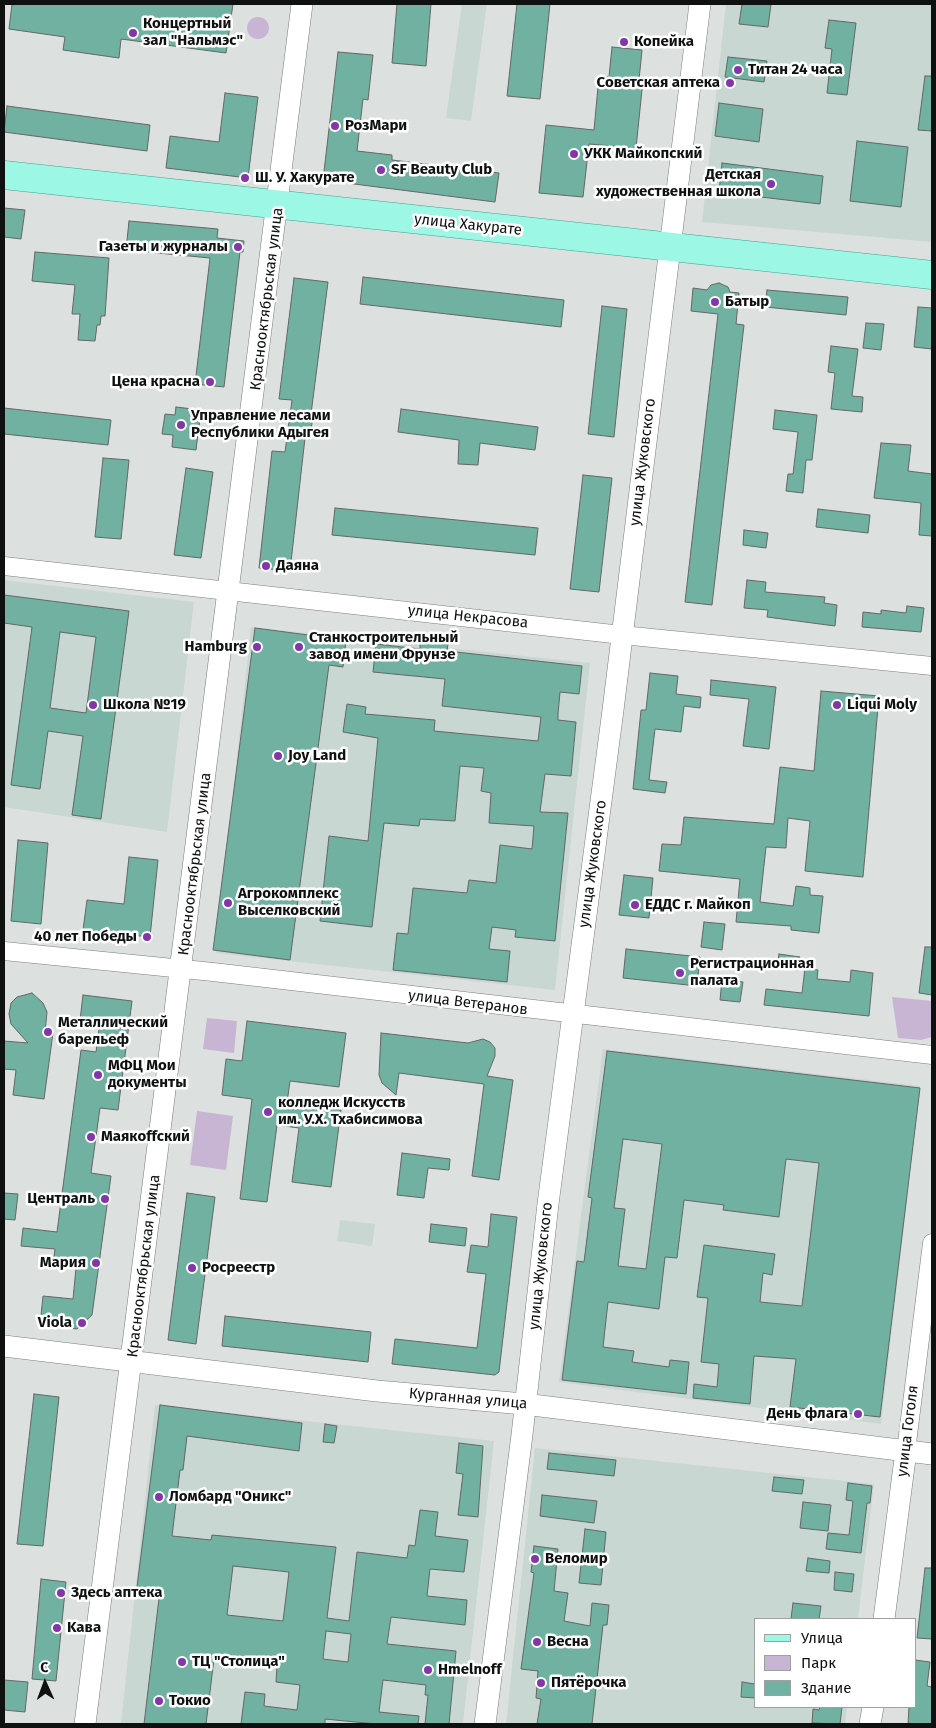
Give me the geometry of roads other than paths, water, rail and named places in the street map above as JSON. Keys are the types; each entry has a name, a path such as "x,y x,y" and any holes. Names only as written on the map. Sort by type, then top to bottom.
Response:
{"main road":[{"name":"улица Хакурате","path":"4,175 932,275"}],"street":[{"name":"Краснооктябрьская улица","path":"85,1724 230,591 302,4"},
{"name":"улица Жуковского","path":"485,1724 700,4"},
{"name":"улица Некрасова","path":"4,566 622,635 932,666"},
{"name":"улица Ветеранов","path":"4,951 182,969 573,1016 932,1055"},
{"name":"улица Гоголя","path":"884,1618 932,1243"},
{"name":"Курганная улица","path":"4,1346 377,1391 524,1404 932,1454"},
{"path":"870,1724 872,1708"}],"place":[{"name":"Концертный зал \"Нальмэс\"","path":"133,33"},
{"name":"Копейка","path":"624,42"},
{"name":"Титан 24 часа","path":"738,70"},
{"name":"Советская аптека","path":"730,83"},
{"name":"РозМари","path":"335,126"},
{"name":"УКК Майкопский","path":"574,154"},
{"name":"SF Beauty Club","path":"381,170"},
{"name":"Ш. У. Хакурате","path":"245,178"},
{"name":"Детская художественная школа","path":"771,184"},
{"name":"Газеты и журналы","path":"238,247"},
{"name":"Батыр","path":"715,302"},
{"name":"Цена красна","path":"210,382"},
{"name":"Управление лесами Республики Адыгея","path":"181,425"},
{"name":"Даяна","path":"266,566"},
{"name":"Hamburg","path":"257,647"},
{"name":"Станкостроительный завод имени Фрунзе","path":"299,647"},
{"name":"Школа №19","path":"93,705"},
{"name":"Liqui Moly","path":"837,705"},
{"name":"Joy Land","path":"278,756"},
{"name":"Агрокомплекс Выселковский","path":"228,903"},
{"name":"ЕДДС г. Майкоп","path":"635,905"},
{"name":"40 лет Победы","path":"147,937"},
{"name":"Регистрационная палата","path":"680,973"},
{"name":"Металлический барельеф","path":"48,1032"},
{"name":"МФЦ Мои документы","path":"98,1075"},
{"name":"колледж Искусств им. У.Х. Тхабисимова","path":"268,1112"},
{"name":"Маякоffский","path":"91,1137"},
{"name":"Централь","path":"105,1199"},
{"name":"Мария","path":"96,1263"},
{"name":"Росреестр","path":"192,1268"},
{"name":"Viola","path":"82,1323"},
{"name":"День флага","path":"858,1414"},
{"name":"Ломбард \"Оникс\"","path":"159,1497"},
{"name":"Веломир","path":"535,1559"},
{"name":"Здесь аптека","path":"61,1593"},
{"name":"Kaвa","path":"57,1628"},
{"name":"Весна","path":"537,1642"},
{"name":"ТЦ \"Столица\"","path":"182,1662"},
{"name":"Hmelnoff","path":"428,1670"},
{"name":"Пятёрочка","path":"541,1683"},
{"name":"Токио","path":"159,1701"}]}
